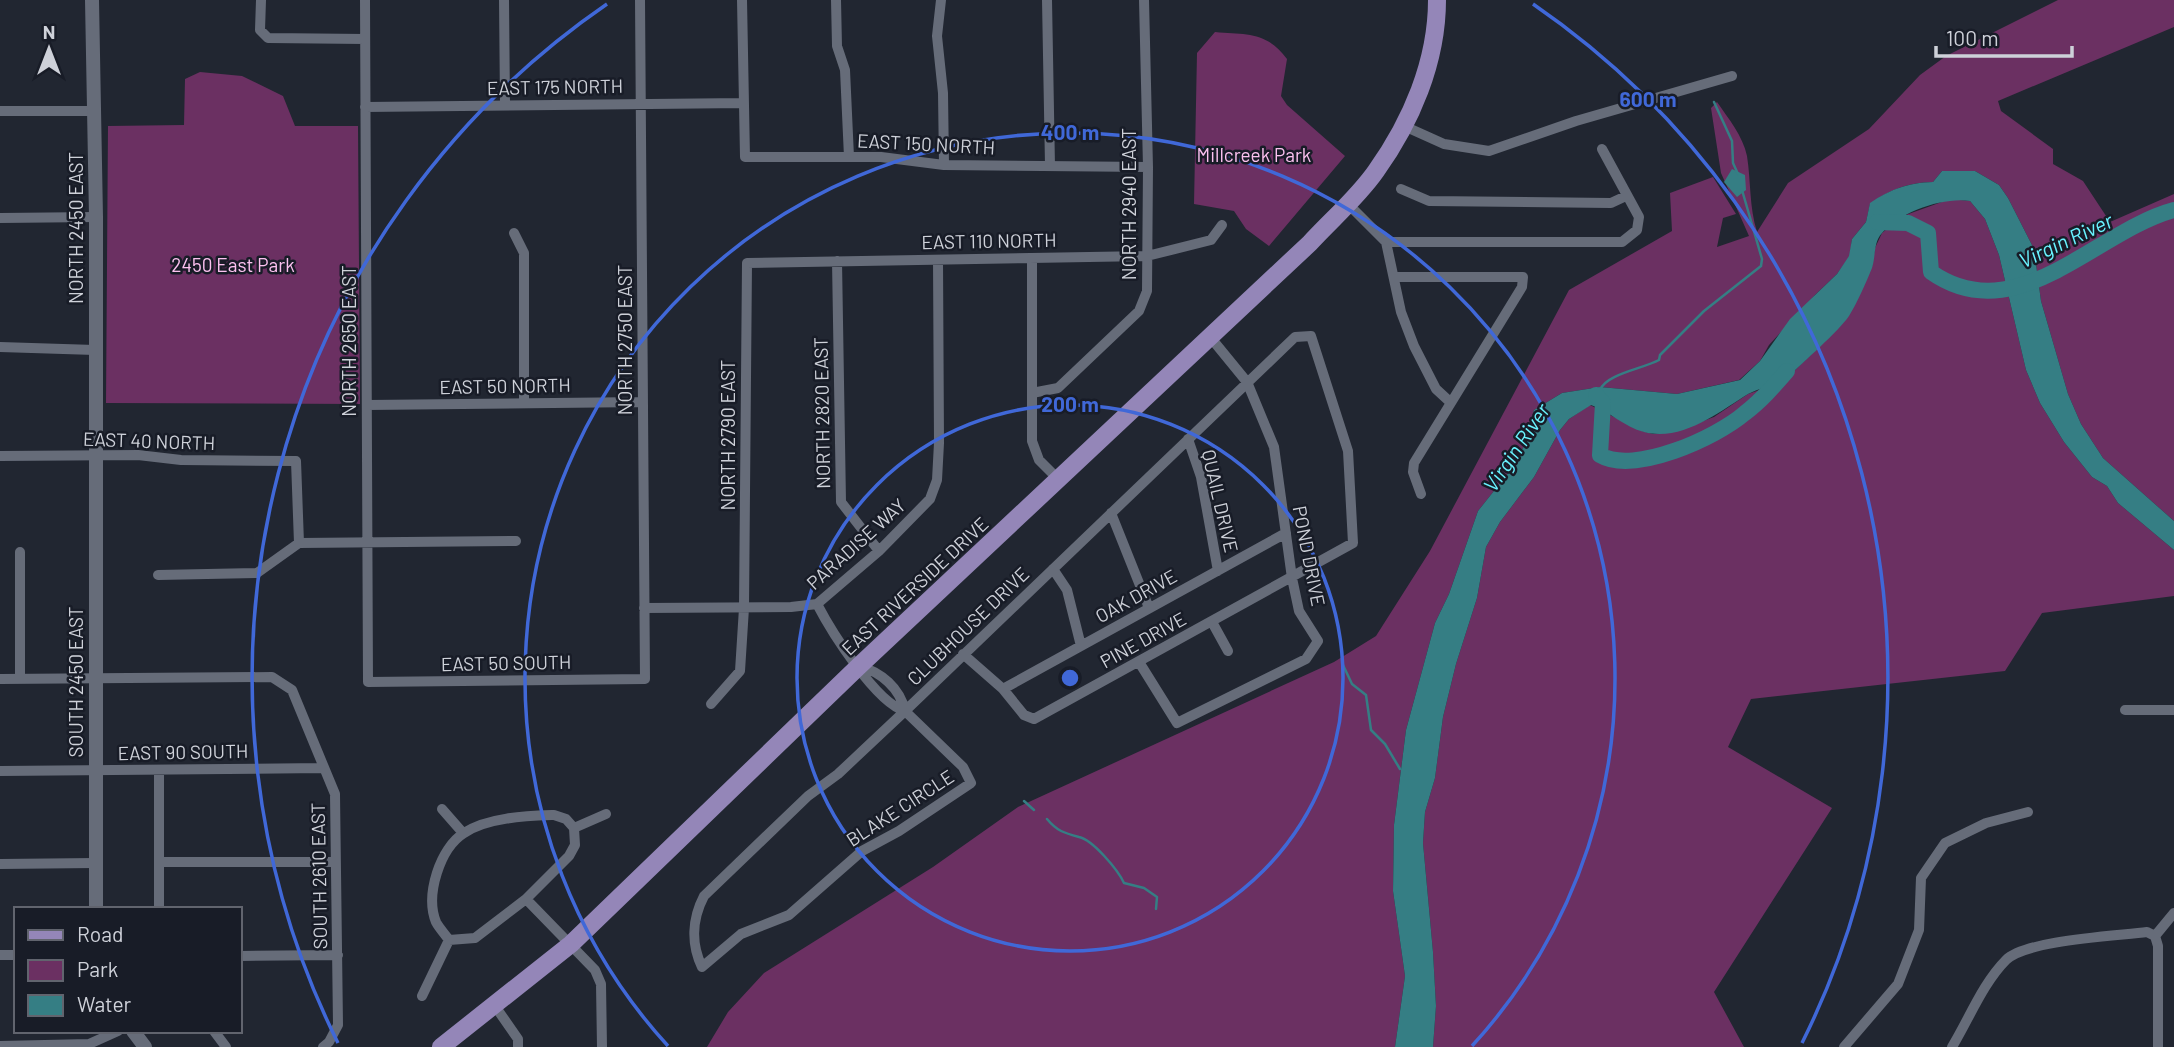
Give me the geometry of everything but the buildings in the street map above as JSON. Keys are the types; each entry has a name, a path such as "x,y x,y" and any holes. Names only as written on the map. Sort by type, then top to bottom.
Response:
{"main road":[{"name":"EAST RIVERSIDE DRIVE","path":"441,1047 572,944 859,666 1211,338 1347,203 1375,173 1401,131 1421,90 1432,48 1437,0"}],"street":[{"name":"NORTH 2450 EAST","path":"92,0 96,217 95,455"},
{"path":"261,0 260,30 268,38 365,39"},
{"name":"NORTH 2650 EAST","path":"365,0 368,682"},
{"path":"504,0 505,105"},
{"name":"NORTH 2750 EAST","path":"640,0 645,679"},
{"path":"743,0 744,103"},
{"path":"836,0 837,46 845,70 849,157"},
{"path":"941,0 937,36 943,93 944,165"},
{"path":"1047,0 1050,166"},
{"name":"NORTH 2940 EAST","path":"1032,393 1058,388 1139,311 1147,291 1148,167 1144,0"},
{"path":"1401,131 1444,144 1489,151 1637,102 1731,76"},
{"name":"EAST 175 NORTH","path":"365,107 744,103"},
{"name":"EAST 150 NORTH","path":"744,103 745,157 881,157 944,165 1148,167"},
{"path":"0,111 94,111"},
{"path":"1387,242 1622,242 1637,229 1639,217 1637,208 1626,196 1602,149"},
{"path":"1402,189 1429,201 1611,203 1626,196"},
{"path":"1347,203 1387,242 1401,312 1414,346 1436,389 1450,401"},
{"path":"0,218 96,217"},
{"name":"EAST 110 NORTH","path":"747,263 1147,256 1210,240 1222,225"},
{"path":"514,233 524,253 524,403"},
{"path":"1032,258 1032,441 1040,460 1059,480"},
{"name":"PARADISE WAY","path":"644,608 744,608 817,604 879,551 930,499 937,480 938,260"},
{"name":"NORTH 2820 EAST","path":"837,261 841,502 879,551"},
{"name":"NORTH 2790 EAST","path":"710,704 740,671 744,608 747,263"},
{"path":"1394,277 1523,277 1522,287 1414,463 1413,472 1421,494"},
{"name":"CLUBHOUSE DRIVE","path":"702,967 695,952 695,914 704,896 808,796 838,774 905,711 1295,337 1311,336 1348,451 1353,543"},
{"name":"POND DRIVE","path":"1139,662 1177,723 1306,659 1318,641 1299,611 1274,447 1247,382 1211,338"},
{"path":"0,347 95,350"},
{"name":"EAST 50 NORTH","path":"367,405 643,402"},
{"name":"QUAIL DRIVE","path":"1188,439 1200,477 1218,571"},
{"name":"EAST 40 NORTH","path":"0,456 95,455 296,461 299,543"},
{"name":"SOUTH 2450 EAST","path":"95,455 96,907"},
{"path":"1111,513 1150,608"},
{"name":"OAK DRIVE","path":"1003,689 1286,533"},
{"path":"158,575 257,573 299,543 516,541"},
{"name":"PINE DRIVE","path":"963,654 1003,689 1024,715 1034,719 1353,543"},
{"path":"20,552 20,679"},
{"path":"1053,569 1066,590 1081,646"},
{"path":"817,604 832,632 866,679 894,708 905,711"},
{"path":"1212,622 1228,651"},
{"name":"SOUTH 2610 EAST","path":"95,678 272,677 292,690 335,794 338,1025 323,1047"},
{"path":"0,679 95,678"},
{"name":"EAST 50 SOUTH","path":"368,682 645,679"},
{"path":"2125,710 2174,710"},
{"name":"BLAKE CIRCLE","path":"702,967 741,934 789,915 862,851 899,831 971,783 962,767 905,711"},
{"name":"EAST 90 SOUTH","path":"0,771 324,768"},
{"path":"159,769 159,907"},
{"path":"442,809 463,833"},
{"path":"1844,1047 1898,985 1919,930 1921,878 1945,844 1986,823 2028,812"},
{"path":"574,828 606,814"},
{"path":"449,940 436,921 435,879 442,860 463,833 487,823 554,815 574,828"},
{"path":"449,940 475,938 526,899 569,856 575,845 574,828"},
{"path":"159,862 335,862"},
{"path":"0,864 95,863"},
{"path":"526,899 595,970 601,984 603,1047"},
{"path":"2155,936 2174,913"},
{"path":"1952,1047 1993,976 2008,958 2026,948 2147,932 2155,936 2158,946 2158,1047"},
{"path":"422,996 449,940"},
{"path":"242,956 338,955"},
{"path":"495,1006 518,1039 519,1047"},
{"path":"0,1046 89,1044 114,1033"}],"green space":[{"path":"2058,0 2174,0 2174,27 1998,101 2001,111 2053,149 2053,164 2083,181 2110,222 2174,194 2174,521 2103,458 2081,424 2068,394 2041,301 2034,249 2008,198 1999,185 1975,171 1942,171 1933,182 1900,188 1870,204 1866,222 1852,239 1850,256 1837,274 1769,345 1760,361 1739,380 1677,394 1600,387 1562,393 1534,410 1527,441 1509,472 1478,511 1449,594 1435,623 1406,730 1394,825 1393,891 1405,976 1395,1047 707,1047 728,1012 764,973 933,867 1018,807 1334,662 1376,636 1430,551 1569,290 1672,231 1670,193 1713,177 1736,214 1723,218 1717,247 1749,236 1721,173 1711,108 1717,102 1735,127 1745,149 1757,232 1788,183 1869,129 1920,75 1946,56"},
{"name":"Millcreek Park","path":"1215,32 1255,36 1279,50 1287,59 1281,96 1287,105 1345,156 1269,246 1246,229 1234,211 1194,204 1197,53"},
{"name":"2450 East Park","path":"200,72 242,76 283,96 295,126 358,126 360,404 106,403 108,126 184,125 185,79"},
{"path":"1950,199 1970,201 1985,219 1999,255 2026,370 2040,403 2064,442 2092,477 2107,486 2118,503 2174,550 2174,596 2042,613 2005,671 1751,699 1728,747 1832,808 1714,992 1744,1047 1433,1047 1436,1006 1423,843 1425,812 1435,778 1443,717 1477,598 1486,547 1500,522 1534,477 1560,430 1569,419 1590,405 1642,431 1653,434 1676,431 1714,417 1748,394 1777,384 1788,377 1840,326 1872,266 1875,248 1882,233 1903,216"}],"water":[{"path":"1732,169 1745,175 1746,190 1737,197 1724,182"},
{"path":"1942,171 1975,171 1999,185 2008,198 2034,249 2041,301 2068,394 2081,424 2103,458 2174,521 2174,550 2118,503 2107,486 2092,477 2064,442 2040,403 2026,370 1999,255 1985,219 1970,201 1935,204 1890,225 1879,237 1872,268 1849,316 1783,380 1748,394 1699,424 1672,433 1658,434 1637,430 1591,405 1569,419 1534,477 1500,522 1486,547 1477,598 1443,717 1435,778 1425,812 1423,843 1436,1006 1433,1047 1395,1047 1405,976 1393,891 1394,825 1406,730 1435,623 1449,594 1478,511 1509,472 1527,441 1534,410 1562,393 1600,387 1677,394 1740,380 1760,361 1790,319 1837,274 1849,256 1852,239 1866,222 1870,203 1900,188 1933,182"}],"waterway":[{"path":"1714,102 1732,141 1733,163 1738,174"},
{"path":"1600,390 1609,380 1659,360 1660,355 1704,311 1761,266 1762,259 1742,190"},
{"name":"Virgin River","path":"1877,222 1908,223 1928,233 1931,272 1963,287 1994,291 2025,284 2055,271 2145,221 2174,210"},
{"name":"Virgin River","path":"1596,395 1603,403 1600,455 1615,460 1633,460 1674,451 1715,433 1751,408 1787,371"},
{"path":"1343,665 1352,684 1366,695 1371,730 1385,744 1400,769"},
{"path":"1024,801 1034,810"},
{"path":"1047,819 1061,831 1085,839 1098,849 1124,883 1144,888 1157,897 1156,909"}]}
